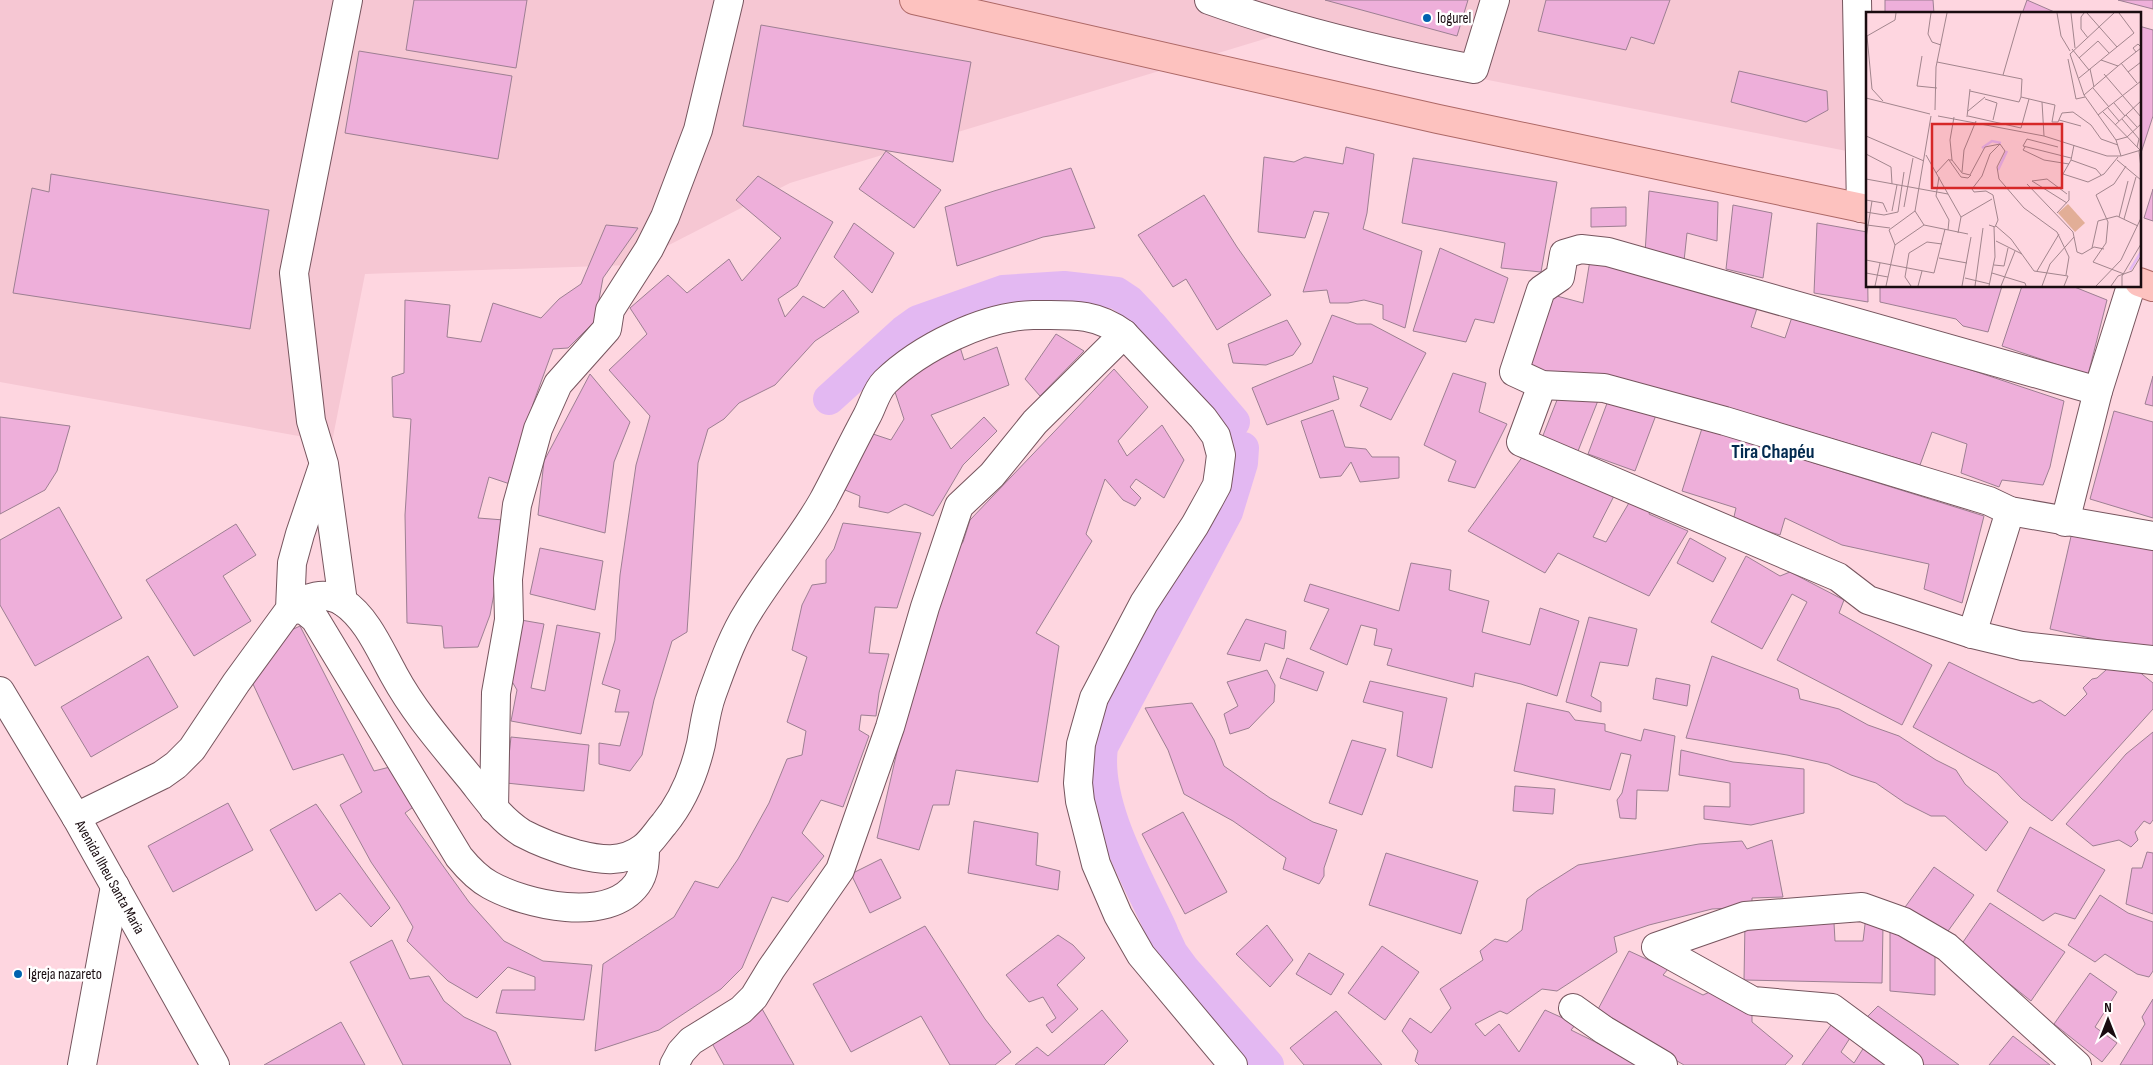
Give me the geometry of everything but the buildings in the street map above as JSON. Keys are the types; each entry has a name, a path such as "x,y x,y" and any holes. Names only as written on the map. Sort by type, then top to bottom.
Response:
{"main road":[{"path":"914,0 1438,119 1864,209"},
{"path":"2140,282 2153,287"}],"street":[{"path":"343,602 324,464 312,421 294,273 348,0"},
{"path":"494,809 496,693 509,620 508,579 516,505 535,439 558,384 607,329 610,310 649,249 665,217 698,130 729,0"},
{"path":"1209,0 1264,20 1421,59 1474,68 1495,0"},
{"path":"1857,0 1864,209"},
{"path":"2098,392 1608,252 1581,249 1564,254 1560,277 1540,290 1514,372 1542,385 1604,388 1724,421 1970,495 2010,511 2153,536"},
{"path":"2065,522 2098,392 2130,288"},
{"path":"76,817 162,775 176,765 192,749 236,683 290,610 302,600 316,596 330,596 343,602 364,623 382,651 395,677 436,737 502,817 521,832 541,842 600,860 613,860 630,856 645,847 674,812 688,788 700,750 710,699 747,614 812,521 881,385 910,361 968,330 995,319 1017,315 1080,315 1111,324 1124,334 1204,418 1216,436 1221,454 1217,485 1195,525 1144,603 1094,698 1081,744 1078,783 1080,801 1096,864 1118,915 1141,955 1233,1065"},
{"path":"674,1065 681,1052 691,1041 741,1010 754,997 771,969 840,870 890,727 925,607 959,506 992,475 1035,422 1124,334"},
{"path":"1542,385 1521,442 1838,577 1868,600 1972,634 2022,646 2153,660"},
{"path":"290,610 292,562 324,464"},
{"path":"1972,634 2010,511"},
{"path":"290,610 304,610 315,618 459,857 471,871 489,885 520,899 574,908 594,906 614,901 638,884 645,868 645,847"},
{"name":"Avenida Ilheu Santa Maria","path":"0,691 76,817 215,1065"},
{"path":"82,1065 115,886"},
{"path":"1909,1065 1832,1008 1754,1000 1656,947 1745,916 1862,907 1904,922 1947,947 2077,1065"},
{"path":"1573,1008 1604,1030 1663,1065"}],"shaded area":[{"path":"0,0 1868,0 1868,12 1866,12 1866,155 1271,37 790,183 630,265 365,274 332,442 0,382"}],"waterway":[{"path":"829,399 904,331 918,321 1003,291 1064,287 1117,293 1129,301 1146,319"},
{"path":"1151,325 1234,422"},
{"path":"1162,931 1130,865 1111,817 1101,769 1102,747 1227,512 1242,463 1243,448"},
{"path":"1164,936 1172,953 1183,968 1268,1065"}],"place":[{"name":"Iogurel","path":"1427,18"},
{"name":"Igreja nazareto","path":"18,974"}],"district":[{"name":"Tira Chapéu","path":"1773,451"}]}
